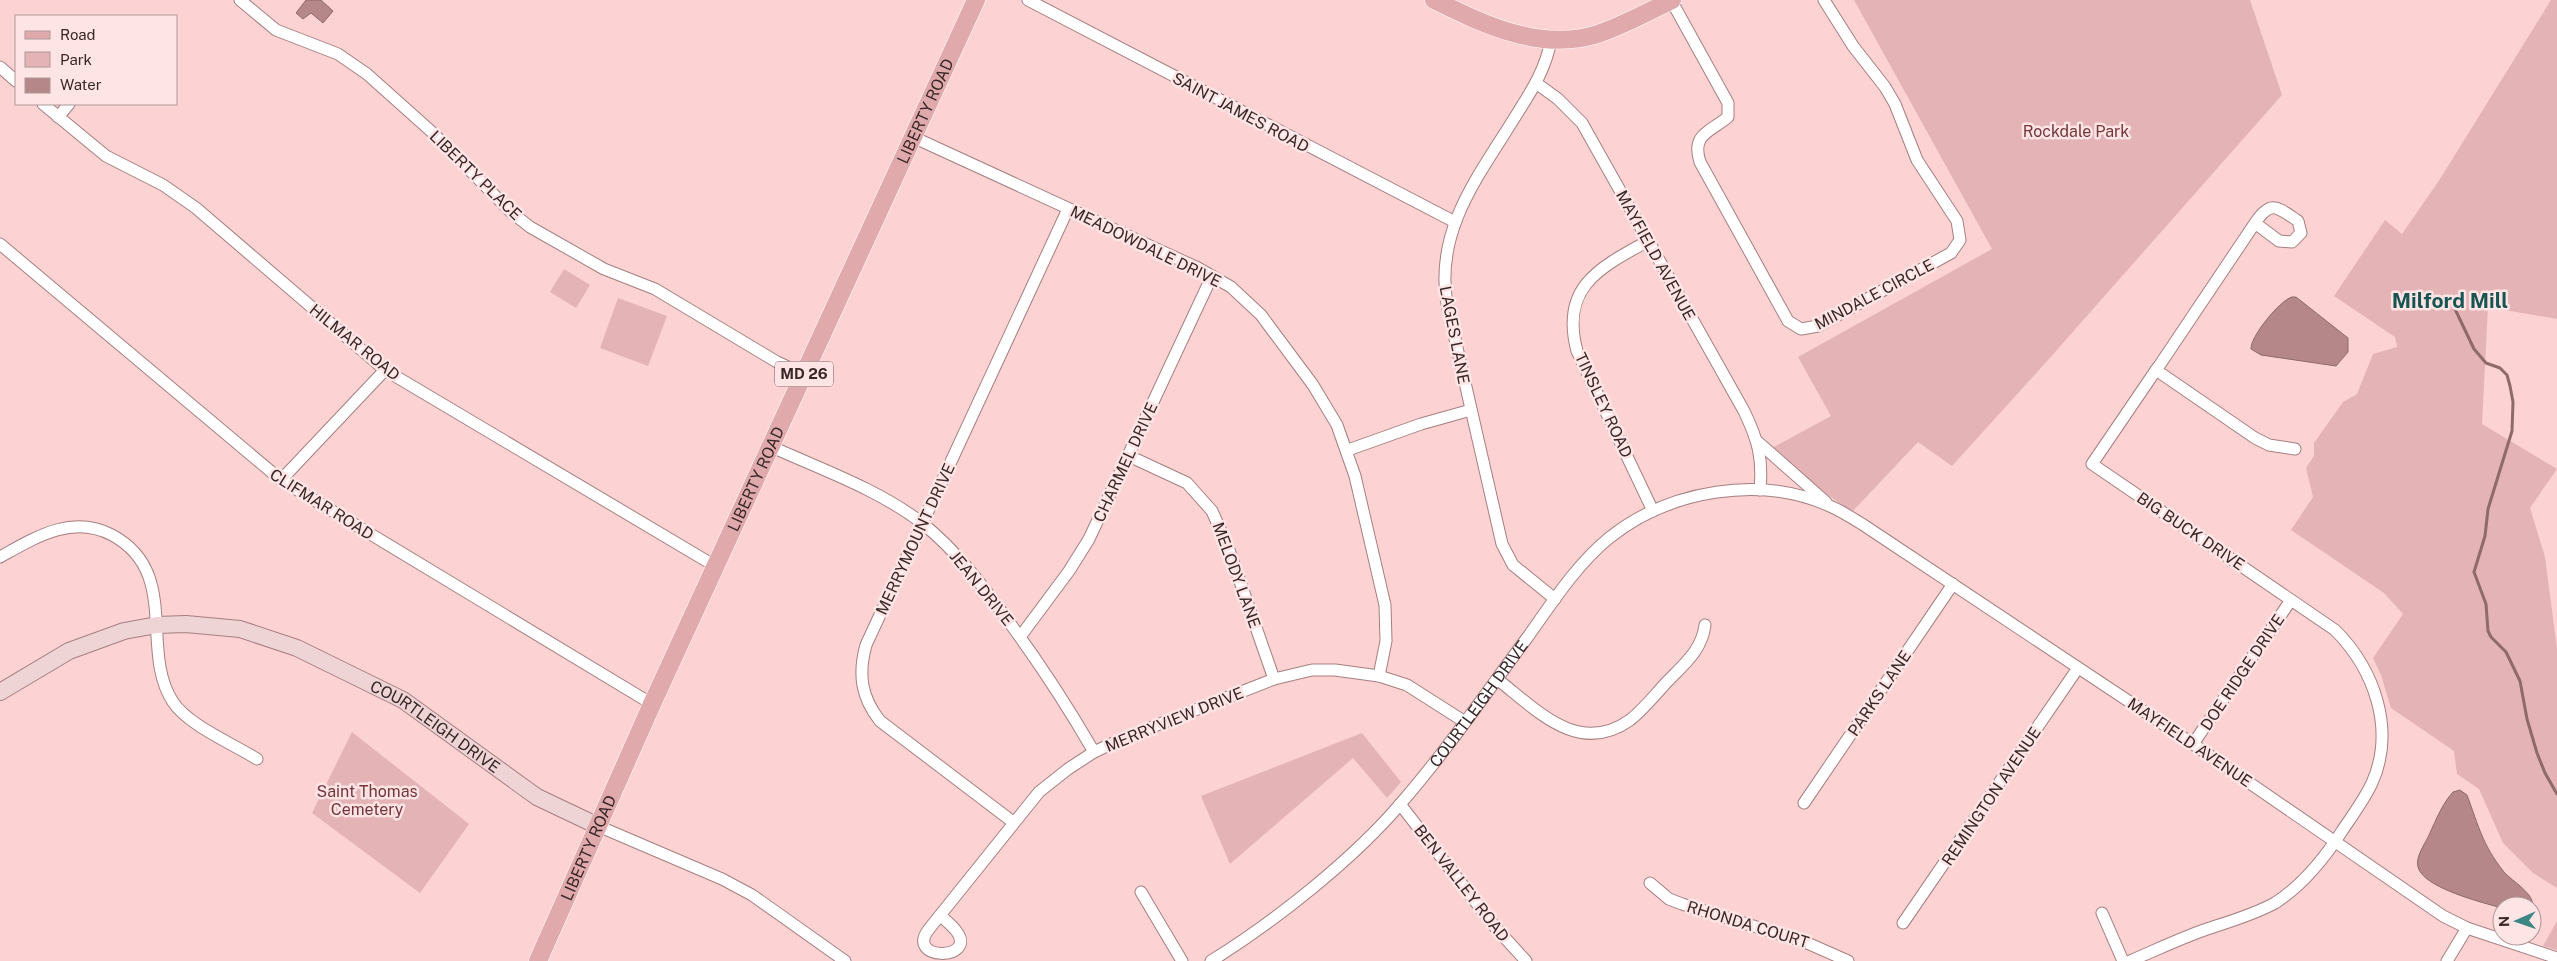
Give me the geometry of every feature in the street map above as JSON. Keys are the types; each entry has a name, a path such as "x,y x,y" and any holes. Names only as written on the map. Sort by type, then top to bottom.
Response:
{"main road":[{"name":"LIBERTY ROAD","path":"538,961 652,704 976,0"},
{"path":"1434,0 1511,33 1551,40 1574,39 1598,34 1652,4 1671,0"}],"street":[{"name":"LIBERTY PLACE","path":"240,0 276,30 338,54 367,74 433,133 511,212 530,227 604,269 655,289 777,362 804,374"},
{"name":"SAINT JAMES ROAD","path":"1028,0 1455,222"},
{"name":"MINDALE CIRCLE","path":"1671,0 1728,103 1730,110 1728,118 1702,135 1697,143 1700,162 1788,321 1801,329 1818,326 1951,253 1960,240 1956,221 1917,160 1895,104 1885,87 1853,46 1824,0"},
{"name":"LAGES LANE","path":"1551,40 1547,61 1536,83 1469,193 1455,222 1445,252 1445,290 1471,410 1506,554 1522,573 1555,599"},
{"path":"0,67 15,80"},
{"name":"MAYFIELD AVENUE","path":"1536,83 1558,99 1582,124 1744,412 1758,442 1762,468 1760,490 1798,496 1832,506"},
{"name":"HILMAR ROAD","path":"44,105 106,156 163,185 196,208 385,370 715,566"},
{"path":"58,117 68,105"},
{"name":"MEADOWDALE DRIVE","path":"913,137 1212,276 1246,299 1260,315 1324,401 1348,450 1385,605 1386,641 1378,676"},
{"name":"MERRYMOUNT DRIVE","path":"1013,822 885,724 871,709 865,697 861,671 866,645 1068,209"},
{"name":"BIG BUCK DRIVE","path":"2130,961 2184,938 2256,913 2276,902 2313,872 2336,841 2373,781 2381,742 2377,697 2368,673 2350,645 2335,630 2092,464 2254,223"},
{"name":"TINSLEY ROAD","path":"1648,241 1605,265 1594,274 1577,297 1572,322 1578,351 1653,511"},
{"name":"CLIFMAR ROAD","path":"0,244 281,480 652,704"},
{"name":"CHARMEL DRIVE","path":"1020,637 1079,557 1129,456 1212,276"},
{"path":"281,480 385,370"},
{"path":"2156,370 2255,438 2269,445 2295,449"},
{"path":"1348,450 1421,424 1471,410"},
{"name":"MAYFIELD AVENUE","path":"1758,442 1832,506 2194,744 2443,916 2467,928 2557,958"},
{"name":"JEAN DRIVE","path":"770,446 881,498 922,523 968,567 1065,702 1094,752"},
{"name":"MELODY LANE","path":"1129,456 1188,483 1212,511 1228,547 1274,679"},
{"name":"COURTLEIGH DRIVE","path":"1210,961 1284,909 1332,872 1400,804 1465,722 1555,599 1582,565 1610,537 1653,511 1702,495 1760,490"},
{"path":"0,557 58,528 90,526 104,531 131,548 141,560 149,575 154,594 162,674 166,689 174,703 192,720 257,759"},
{"name":"PARKS LANE","path":"1804,803 1953,584"},
{"name":"DOE RIDGE DRIVE","path":"2194,744 2291,600"},
{"name":"COURTLEIGH DRIVE","path":"0,692 69,651 124,631 157,625 213,625 272,638 297,648 402,700 537,797 598,826 722,879 752,895 845,961"},
{"path":"1497,679 1564,729 1589,734 1605,732 1632,719 1690,658 1704,637 1705,626"},
{"name":"REMINGTON AVENUE","path":"1903,923 2078,668"},
{"name":"MERRYVIEW DRIVE","path":"940,915 1039,792 1068,769 1094,752 1274,679 1312,670 1342,670 1378,676 1407,685 1465,722"},
{"name":"BEN VALLEY ROAD","path":"1400,804 1495,927 1526,961"},
{"name":"RHONDA COURT","path":"1650,883 1669,899 1813,944 1848,961"},
{"path":"1141,892 1182,961"},
{"path":"2102,913 2123,961"},
{"path":"2447,961 2467,928"}],"green space":[{"name":"Rockdale Park","path":"1854,0 2250,0 2282,95 1952,466 1918,442 1852,512 1810,482 1772,448 1831,416 1798,357 1992,249"},
{"path":"2551,0 2557,0 2557,319 2488,307 2482,424 2557,469 2530,508 2545,557 2557,649 2557,888 2533,873 2503,843 2479,789 2457,774 2454,751 2391,708 2381,675 2373,658 2403,614 2384,593 2291,530 2313,497 2306,468 2314,456 2314,443 2343,402 2357,394 2373,354 2397,347 2395,337 2334,296 2385,220 2402,234 2440,179"},
{"path":"564,269 590,285 576,308 550,292"},
{"path":"618,298 667,316 648,366 600,348"},
{"name":"Saint Thomas Cemetery","path":"352,732 469,824 420,893 312,813"},
{"path":"1362,733 1401,782 1387,798 1353,758 1230,864 1201,796"},
{"path":"2557,921 2557,950 2543,946"}],"water":[{"path":"306,0 321,0 333,11 323,23 311,13 303,19 296,13"},
{"path":"2292,297 2296,297 2348,338 2348,352 2336,366 2261,355 2251,349 2260,328 2280,305"},
{"path":"2460,790 2467,795 2491,853 2504,872 2529,896 2492,896 2492,905 2455,894 2431,882 2422,875 2417,863 2418,859 2439,812 2453,792"}],"waterway":[{"path":"2455,309 2474,349 2486,363 2500,368 2507,375 2510,386 2513,402 2512,431 2488,509 2485,536 2474,572 2486,604 2488,631 2491,637 2506,652 2520,681 2527,719 2537,753 2545,773 2557,794"}],"district":[{"name":"Milford Mill","path":"2450,301"}]}
